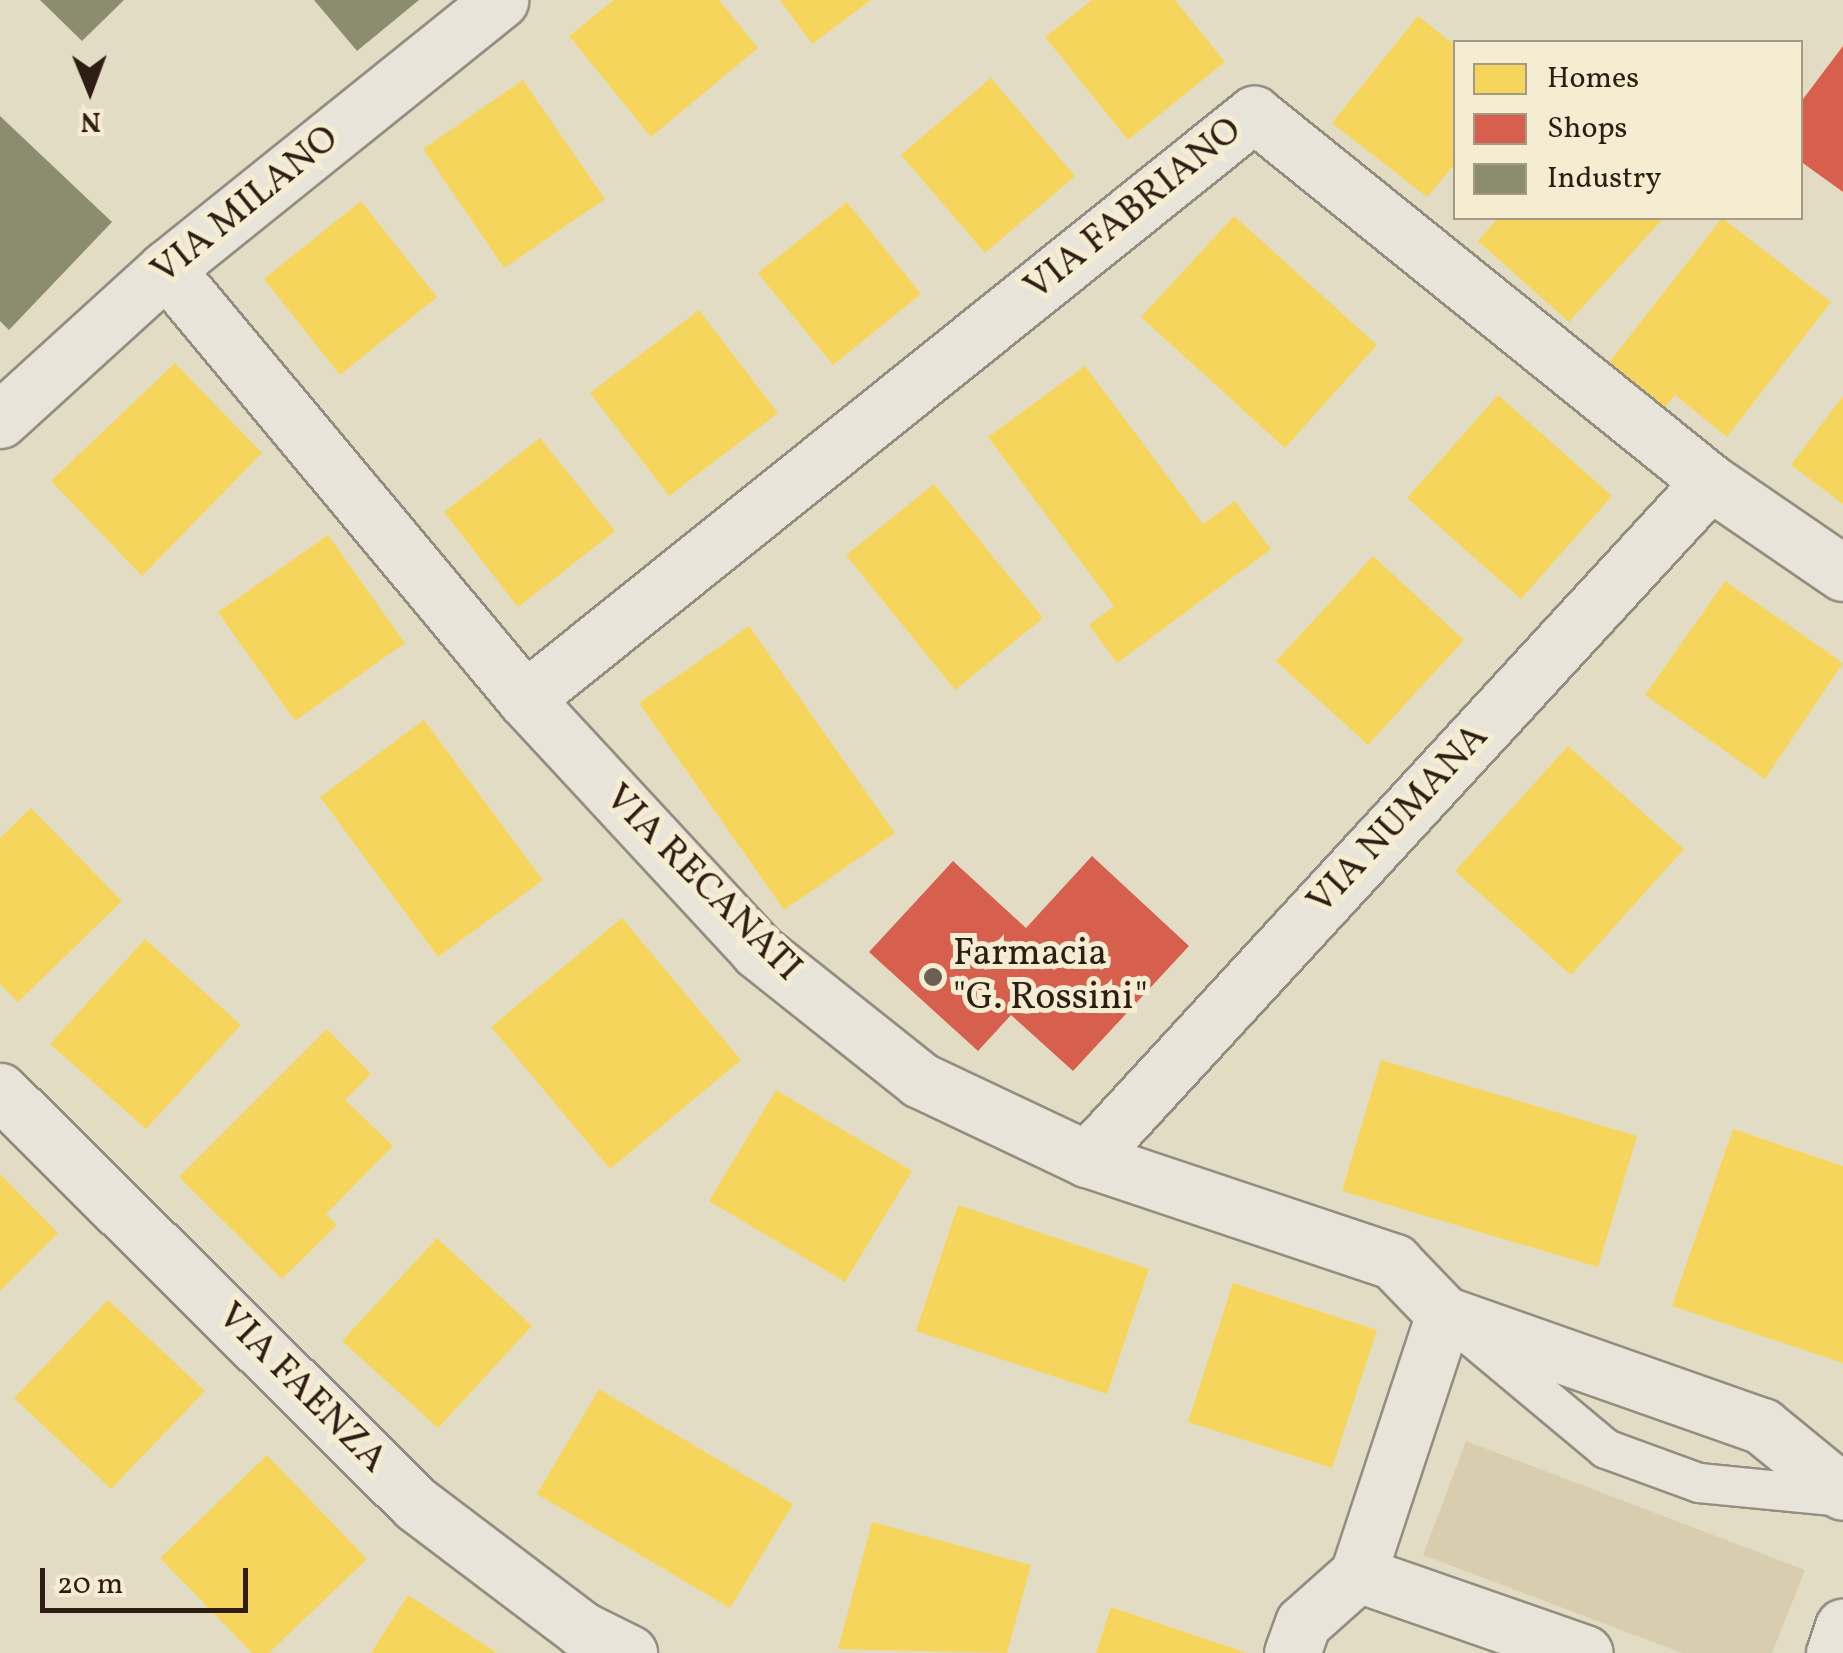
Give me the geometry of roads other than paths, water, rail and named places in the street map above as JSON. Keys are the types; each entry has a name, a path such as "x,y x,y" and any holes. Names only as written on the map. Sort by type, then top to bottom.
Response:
{"street":[{"name":"VIA MILANO","path":"0,420 166,269 500,0"},
{"name":"VIA FABRIANO","path":"526,700 1254,114 1710,482 1843,574"},
{"name":"VIA RECANATI","path":"166,269 526,700 758,951 920,1080 1087,1158 1394,1262 1444,1314"},
{"name":"VIA NUMANA","path":"1087,1158 1710,482"},
{"name":"VIA FAENZA","path":"0,1091 416,1504 581,1630 628,1653"},
{"path":"1292,1653 1303,1622 1358,1574 1444,1314 1762,1426 1843,1494"},
{"path":"1358,1574 1586,1653"},
{"path":"1834,1653 1843,1627"}],"lane":[{"path":"1444,1314 1606,1450 1698,1482 1843,1494"}],"place":[{"name":"Farmacia \"G. Rossini\"","path":"933,977"}]}
